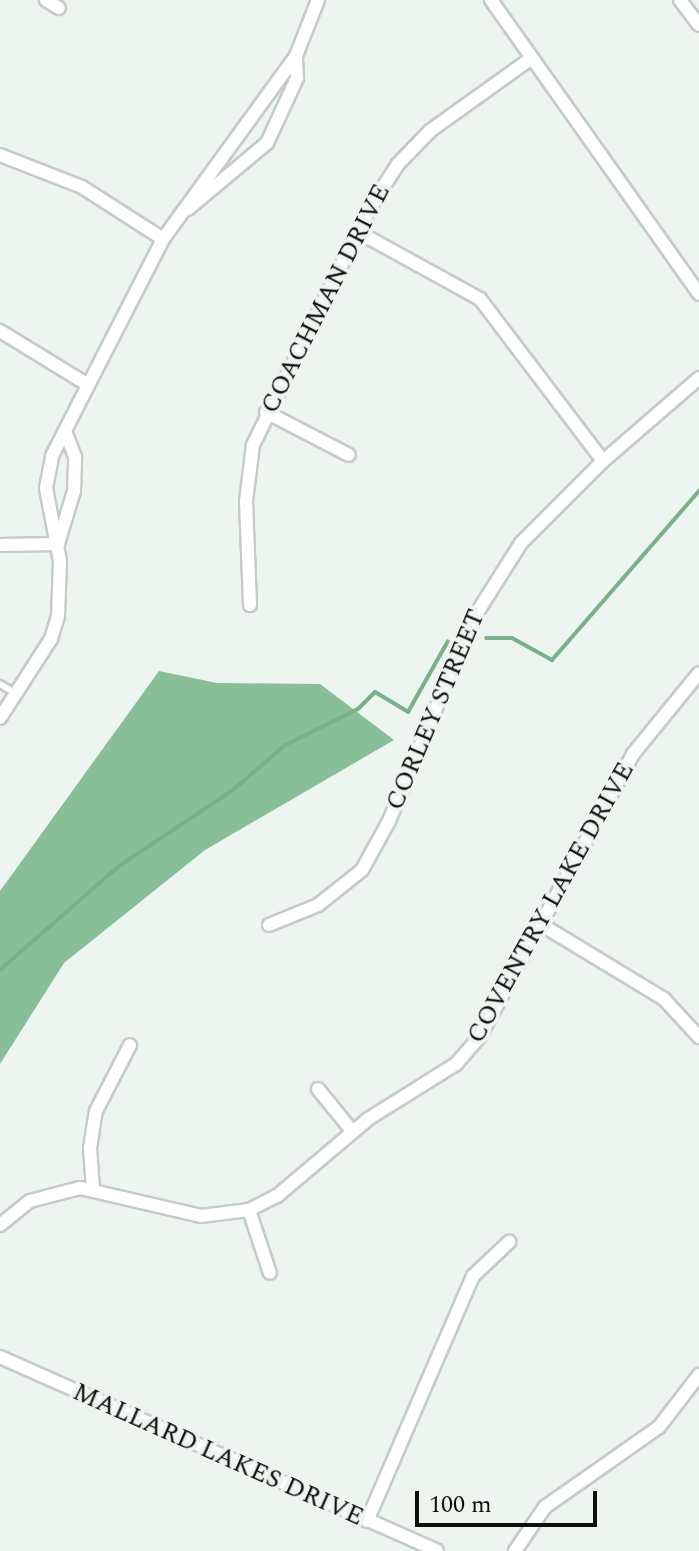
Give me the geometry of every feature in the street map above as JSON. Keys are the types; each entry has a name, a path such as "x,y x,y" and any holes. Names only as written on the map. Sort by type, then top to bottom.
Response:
{"street":[{"path":"46,0 59,8"},
{"path":"0,718 18,695 51,639 58,616 58,544 46,488 52,456 66,434 85,383 163,239 296,56 318,0"},
{"path":"491,0 699,294"},
{"path":"680,0 699,25"},
{"path":"179,216 267,143 297,78 296,56"},
{"name":"COACHMAN DRIVE","path":"250,605 248,467 266,412 378,191 413,147 532,58"},
{"path":"0,155 82,187 163,239"},
{"path":"358,232 480,299 603,461"},
{"path":"0,331 85,383"},
{"name":"CORLEY STREET","path":"269,925 318,905 362,870 484,599 535,525 699,378"},
{"path":"266,412 349,455"},
{"path":"58,544 74,491 75,457 66,434"},
{"path":"0,545 58,544"},
{"name":"COVENTRY LAKE DRIVE","path":"0,1225 30,1201 93,1189 201,1216 249,1210 277,1196 353,1132 465,1056 542,925 633,754 699,673"},
{"path":"542,925 664,999 699,1037"},
{"path":"93,1189 90,1148 96,1111 130,1045"},
{"path":"318,1089 353,1132"},
{"path":"249,1210 270,1273"},
{"path":"367,1521 473,1276 509,1242"},
{"name":"MALLARD LAKES DRIVE","path":"0,1357 437,1551"},
{"path":"515,1551 545,1507 659,1427 699,1375"}],"lane":[{"path":"0,684 18,695"}],"green space":[{"path":"159,671 217,683 320,684 394,740 205,850 64,963 0,1064 0,891"}],"waterway":[{"path":"486,638 512,638 552,660 699,491"},
{"path":"0,970 119,866 233,790 285,745 358,709 375,692 408,712 448,641"}]}
